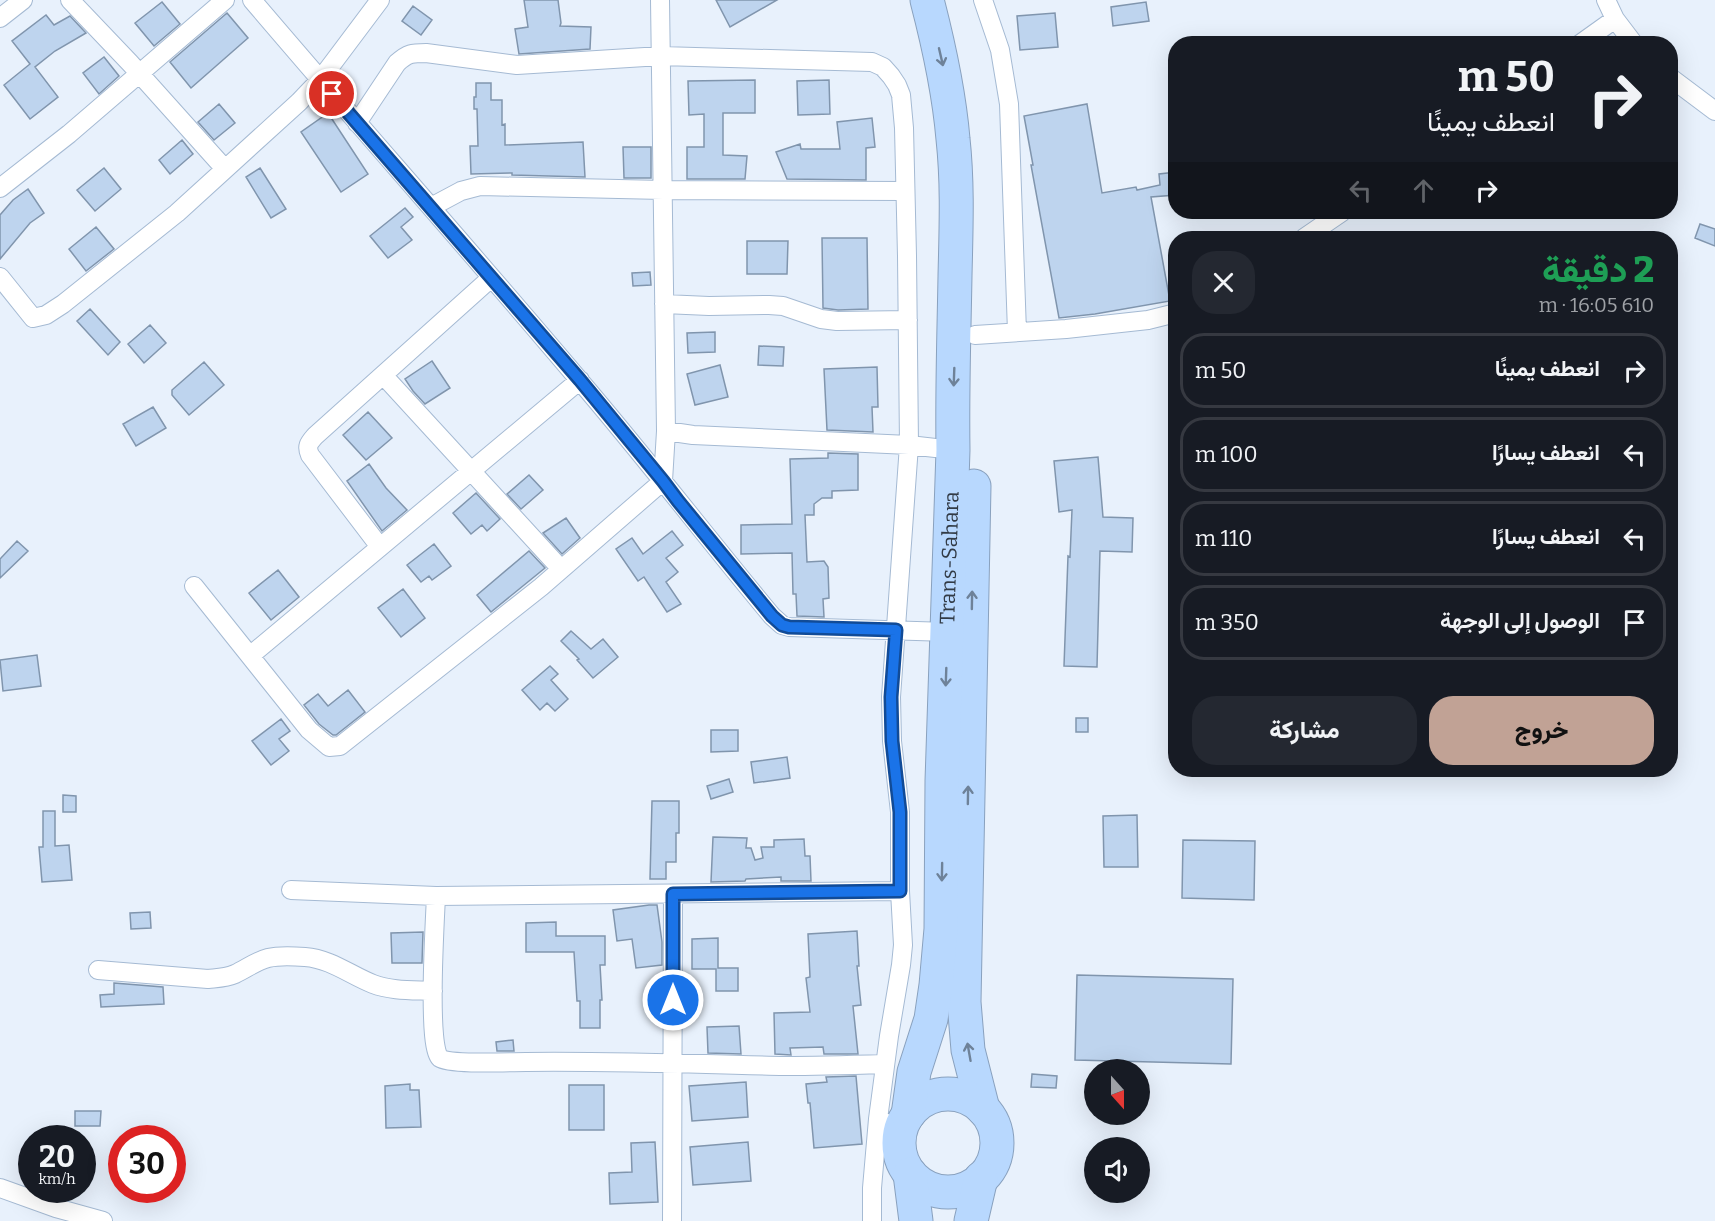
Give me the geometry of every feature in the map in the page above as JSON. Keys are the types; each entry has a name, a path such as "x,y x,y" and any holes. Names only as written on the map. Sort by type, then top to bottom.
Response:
{"highway":[{"name":"Trans-Sahara","path":"896,1122 931,1019 941,929 942,781 953,450 957,230 954,139 943,68 927,0"},
{"name":"Trans-Sahara","path":"948,0 966,65 974,138 977,238 964,1002 968,1050 983,1109"},
{"path":"953,1095 969,1099 983,1109 993,1123 997,1139 995,1157 988,1173 975,1184 960,1191 943,1192 927,1188 910,1174 903,1164 896,1122 920,1103 936,1096 953,1095"},
{"path":"910,1174 916,1221"},
{"path":"971,1221 981,1179"}],"street":[{"path":"0,18 23,0"},
{"path":"70,0 225,169"},
{"path":"0,188 69,134 225,0"},
{"path":"252,0 580,380 772,616 782,625 789,627 948,632"},
{"path":"0,277 33,318 46,315 63,304 177,213 299,102 320,80 380,0"},
{"path":"194,586 309,730 329,747 337,747 472,644 663,481 666,431 660,0"},
{"path":"983,0 1000,50 1009,104 1017,332"},
{"path":"1606,0 1615,19 1628,36"},
{"path":"1591,36 1615,19"},
{"path":"357,123 397,63 412,52 517,65 661,56 872,62 883,67 897,85 901,95 904,128 909,445 891,708 892,741 900,812 903,945 885,1064 896,1122 872,1188 872,1221"},
{"path":"1678,83 1715,111"},
{"path":"430,207 461,191 480,186 663,190 905,191"},
{"path":"1314,231 1332,219"},
{"path":"380,547 307,448 315,436 491,278"},
{"path":"664,304 769,305 783,306 807,316 829,320 908,320"},
{"path":"975,335 1148,320 1168,315"},
{"path":"383,375 561,569"},
{"path":"251,656 580,380"},
{"path":"666,431 693,435 909,445 953,450"},
{"path":"291,890 436,896 900,891"},
{"path":"672,1221 673,894"},
{"path":"436,896 433,991 435,1050 443,1060 787,1066 885,1064"},
{"path":"98,970 208,979 224,978 268,958 305,957 332,964 376,985 433,991"},
{"path":"0,1188 103,1221"}],"building":[{"path":"524,0 558,0 560,26 591,27 590,49 519,54 515,29 528,27"},
{"path":"716,0 777,0 730,27"},
{"path":"162,2 180,24 154,46 135,23"},
{"path":"1146,2 1149,21 1113,26 1111,7"},
{"path":"413,6 432,20 421,35 402,21"},
{"path":"227,13 248,38 191,88 170,62"},
{"path":"1055,13 1058,47 1020,50 1017,16"},
{"path":"46,15 54,25 70,16 86,33 55,51 35,67 58,97 30,119 4,85 30,64 12,41"},
{"path":"104,57 119,76 99,94 83,73"},
{"path":"755,80 755,113 723,113 723,155 747,156 745,179 687,179 687,147 704,147 704,114 689,115 688,81"},
{"path":"829,80 830,114 798,115 797,81"},
{"path":"476,83 491,83 491,100 502,100 505,145 583,142 585,177 512,175 512,173 471,174 470,146 478,146 477,109 474,109"},
{"path":"219,104 235,123 214,140 198,122"},
{"path":"1087,104 1102,193 1136,187 1137,190 1160,185 1159,174 1168,173 1168,196 1151,197 1168,290 1168,301 1059,318 1024,116"},
{"path":"328,113 368,174 341,192 301,132"},
{"path":"872,118 875,147 866,148 866,180 787,179 776,152 800,144 801,149 840,149 837,122"},
{"path":"182,140 193,154 170,174 159,160"},
{"path":"623,147 651,147 651,178 624,178"},
{"path":"104,168 121,189 95,211 77,190"},
{"path":"260,168 286,209 271,218 246,177"},
{"path":"28,189 44,213 30,223 0,259 0,215 13,200"},
{"path":"405,208 413,217 401,227 412,240 388,258 370,236"},
{"path":"1700,224 1715,229 1715,246 1695,238"},
{"path":"96,227 114,249 86,271 69,249"},
{"path":"822,238 867,238 868,309 823,308"},
{"path":"747,241 788,241 787,274 747,274"},
{"path":"650,272 651,285 633,286 632,273"},
{"path":"90,309 120,342 108,355 77,321"},
{"path":"150,325 166,343 144,363 128,344"},
{"path":"715,332 715,352 688,353 687,333"},
{"path":"759,346 784,347 783,366 758,365"},
{"path":"432,361 450,388 425,404 405,379"},
{"path":"204,362 224,385 189,415 172,395 172,390"},
{"path":"720,365 728,397 695,405 687,374"},
{"path":"877,367 878,407 872,407 873,432 827,430 824,369"},
{"path":"153,407 166,428 136,446 123,424"},
{"path":"368,412 392,438 366,460 343,435"},
{"path":"828,453 858,454 858,490 832,491 832,498 822,498 814,504 814,515 805,515 807,562 824,561 828,567 829,598 823,599 824,617 797,616 796,594 793,594 792,553 741,554 741,525 792,524 790,459 828,458"},
{"path":"1098,457 1103,517 1133,518 1132,552 1100,551 1097,667 1064,666 1072,510 1059,512 1054,461"},
{"path":"369,464 386,488 407,510 382,531 347,481"},
{"path":"529,475 543,490 521,509 507,494"},
{"path":"476,493 500,519 487,531 482,525 471,534 453,513"},
{"path":"566,518 580,538 562,554 543,533"},
{"path":"672,531 683,545 666,558 678,572 666,582 681,604 667,612 644,577 638,581 616,549 632,538 643,554"},
{"path":"17,541 28,551 0,578 0,559"},
{"path":"434,544 451,566 432,580 429,576 421,582 407,565"},
{"path":"529,551 545,568 491,612 477,595"},
{"path":"278,570 299,597 271,620 249,593"},
{"path":"403,589 425,618 401,637 378,608"},
{"path":"571,631 591,649 603,639 618,657 593,678 577,660 579,659 561,641"},
{"path":"37,655 41,686 3,691 0,660"},
{"path":"550,666 558,674 551,680 568,699 555,711 547,703 540,710 522,690"},
{"path":"348,690 365,712 333,735 319,724 304,705 318,694 328,706"},
{"path":"1076,718 1088,718 1088,732 1076,732"},
{"path":"281,719 290,731 279,739 289,751 271,765 252,741"},
{"path":"711,730 738,730 738,751 711,752"},
{"path":"787,757 790,778 754,783 751,762"},
{"path":"729,779 733,792 711,799 707,786"},
{"path":"63,795 76,796 76,812 63,812"},
{"path":"652,801 679,801 676,862 666,862 666,879 650,879"},
{"path":"43,811 55,811 55,846 69,845 72,880 42,882 39,847 43,847"},
{"path":"1137,815 1138,867 1104,867 1103,816"},
{"path":"713,837 747,838 746,848 751,848 755,860 763,858 761,847 774,847 774,840 804,839 805,856 810,856 811,881 781,881 781,877 711,882"},
{"path":"1183,840 1255,841 1254,900 1182,898"},
{"path":"657,905 662,942 662,965 636,968 632,939 617,941 613,910"},
{"path":"150,912 151,928 131,929 130,913"},
{"path":"556,922 556,936 605,936 605,965 600,965 602,1000 600,1000 600,1028 580,1028 580,1001 577,1001 574,952 526,952 526,923"},
{"path":"857,931 859,966 857,966 861,1005 853,1006 858,1054 824,1054 823,1047 790,1048 791,1055 775,1054 774,1013 810,1012 806,978 810,977 808,934"},
{"path":"423,932 422,963 392,963 391,933"},
{"path":"718,938 718,968 738,968 738,991 716,991 716,969 692,969 692,939"},
{"path":"1077,975 1233,979 1231,1064 1150,1062 1150,1059 1075,1060"},
{"path":"114,983 163,987 164,1004 101,1007 100,995 114,994"},
{"path":"739,1026 741,1054 708,1053 707,1027"},
{"path":"513,1040 514,1051 497,1051 496,1042"},
{"path":"1032,1074 1057,1076 1056,1088 1031,1087"},
{"path":"856,1076 862,1144 814,1148 806,1084 827,1082 826,1077"},
{"path":"746,1082 748,1117 692,1121 689,1086"},
{"path":"410,1084 410,1090 419,1090 421,1127 386,1128 385,1086"},
{"path":"569,1085 604,1085 604,1130 569,1130"},
{"path":"75,1111 101,1111 100,1126 75,1125"},
{"path":"655,1142 658,1202 610,1204 609,1173 632,1172 631,1143"},
{"path":"748,1142 751,1181 693,1185 690,1147"}],"route":[{"path":"332,94 580,380 772,616 782,625 789,627 896,630 891,697 892,741 900,812 900,891 673,894 673,1000"}]}
